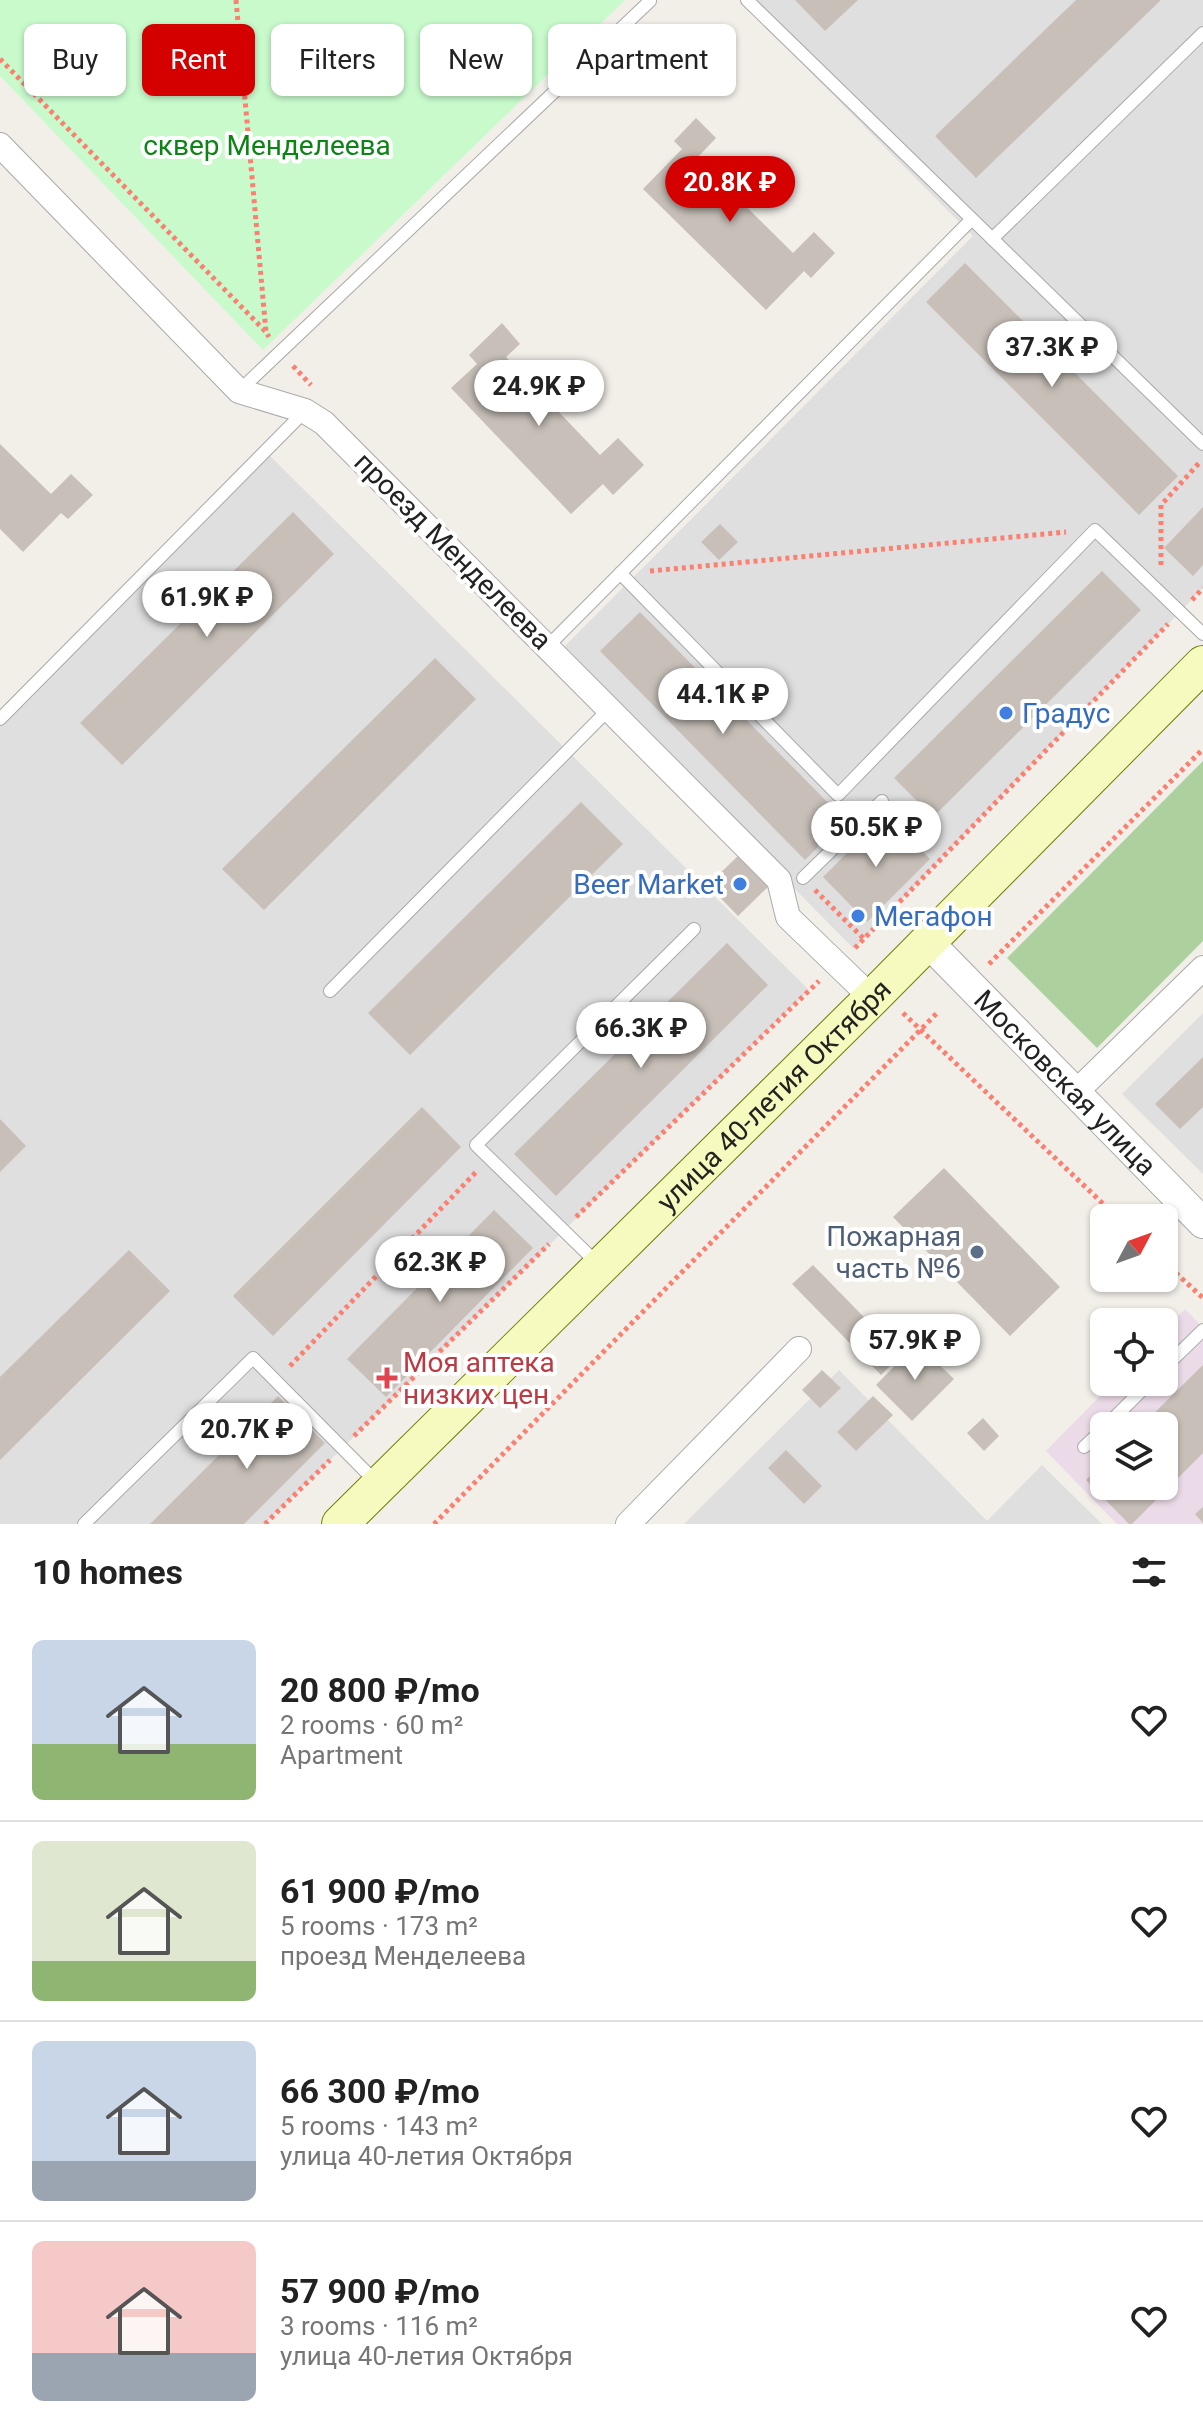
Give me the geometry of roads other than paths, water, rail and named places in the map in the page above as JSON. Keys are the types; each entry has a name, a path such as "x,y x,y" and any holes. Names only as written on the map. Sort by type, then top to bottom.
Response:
{"main road":[{"name":"улица 40-летия Октября","path":"340,1524 601,1266 888,1006 927,941 1203,664"}],"street":[{"name":"проезд Менделеева","path":"0,145 239,391 305,411 324,423 779,880 788,917 888,1006"},
{"name":"Московская улица","path":"927,941 1203,1223"},
{"path":"1075,1093 1203,968"},
{"path":"628,1524 799,1349"}],"lane":[{"path":"747,0 1203,444"},
{"path":"239,391 650,1"},
{"path":"992,239 1203,33"},
{"path":"548,646 972,219"},
{"path":"0,719 305,411"},
{"path":"620,573 838,795 1095,530 1203,634"},
{"path":"330,991 610,708"},
{"path":"803,878 882,801"},
{"path":"601,1266 476,1145 694,929"},
{"path":"1178,1354 1203,1330"},
{"path":"84,1524 253,1358 379,1485"},
{"path":"1120,1412 1136,1396"},
{"path":"1084,1447 1090,1441"}],"place":[{"name":"Градус","path":"1006,713"},
{"name":"Beer Market","path":"740,884"},
{"name":"Мегафон","path":"858,916"},
{"name":"Пожарная часть №6","path":"977,1252"},
{"name":"Моя аптека низких цен","path":"387,1378"}],"park label":[{"name":"сквер Менделеева","path":"267,145"}]}
